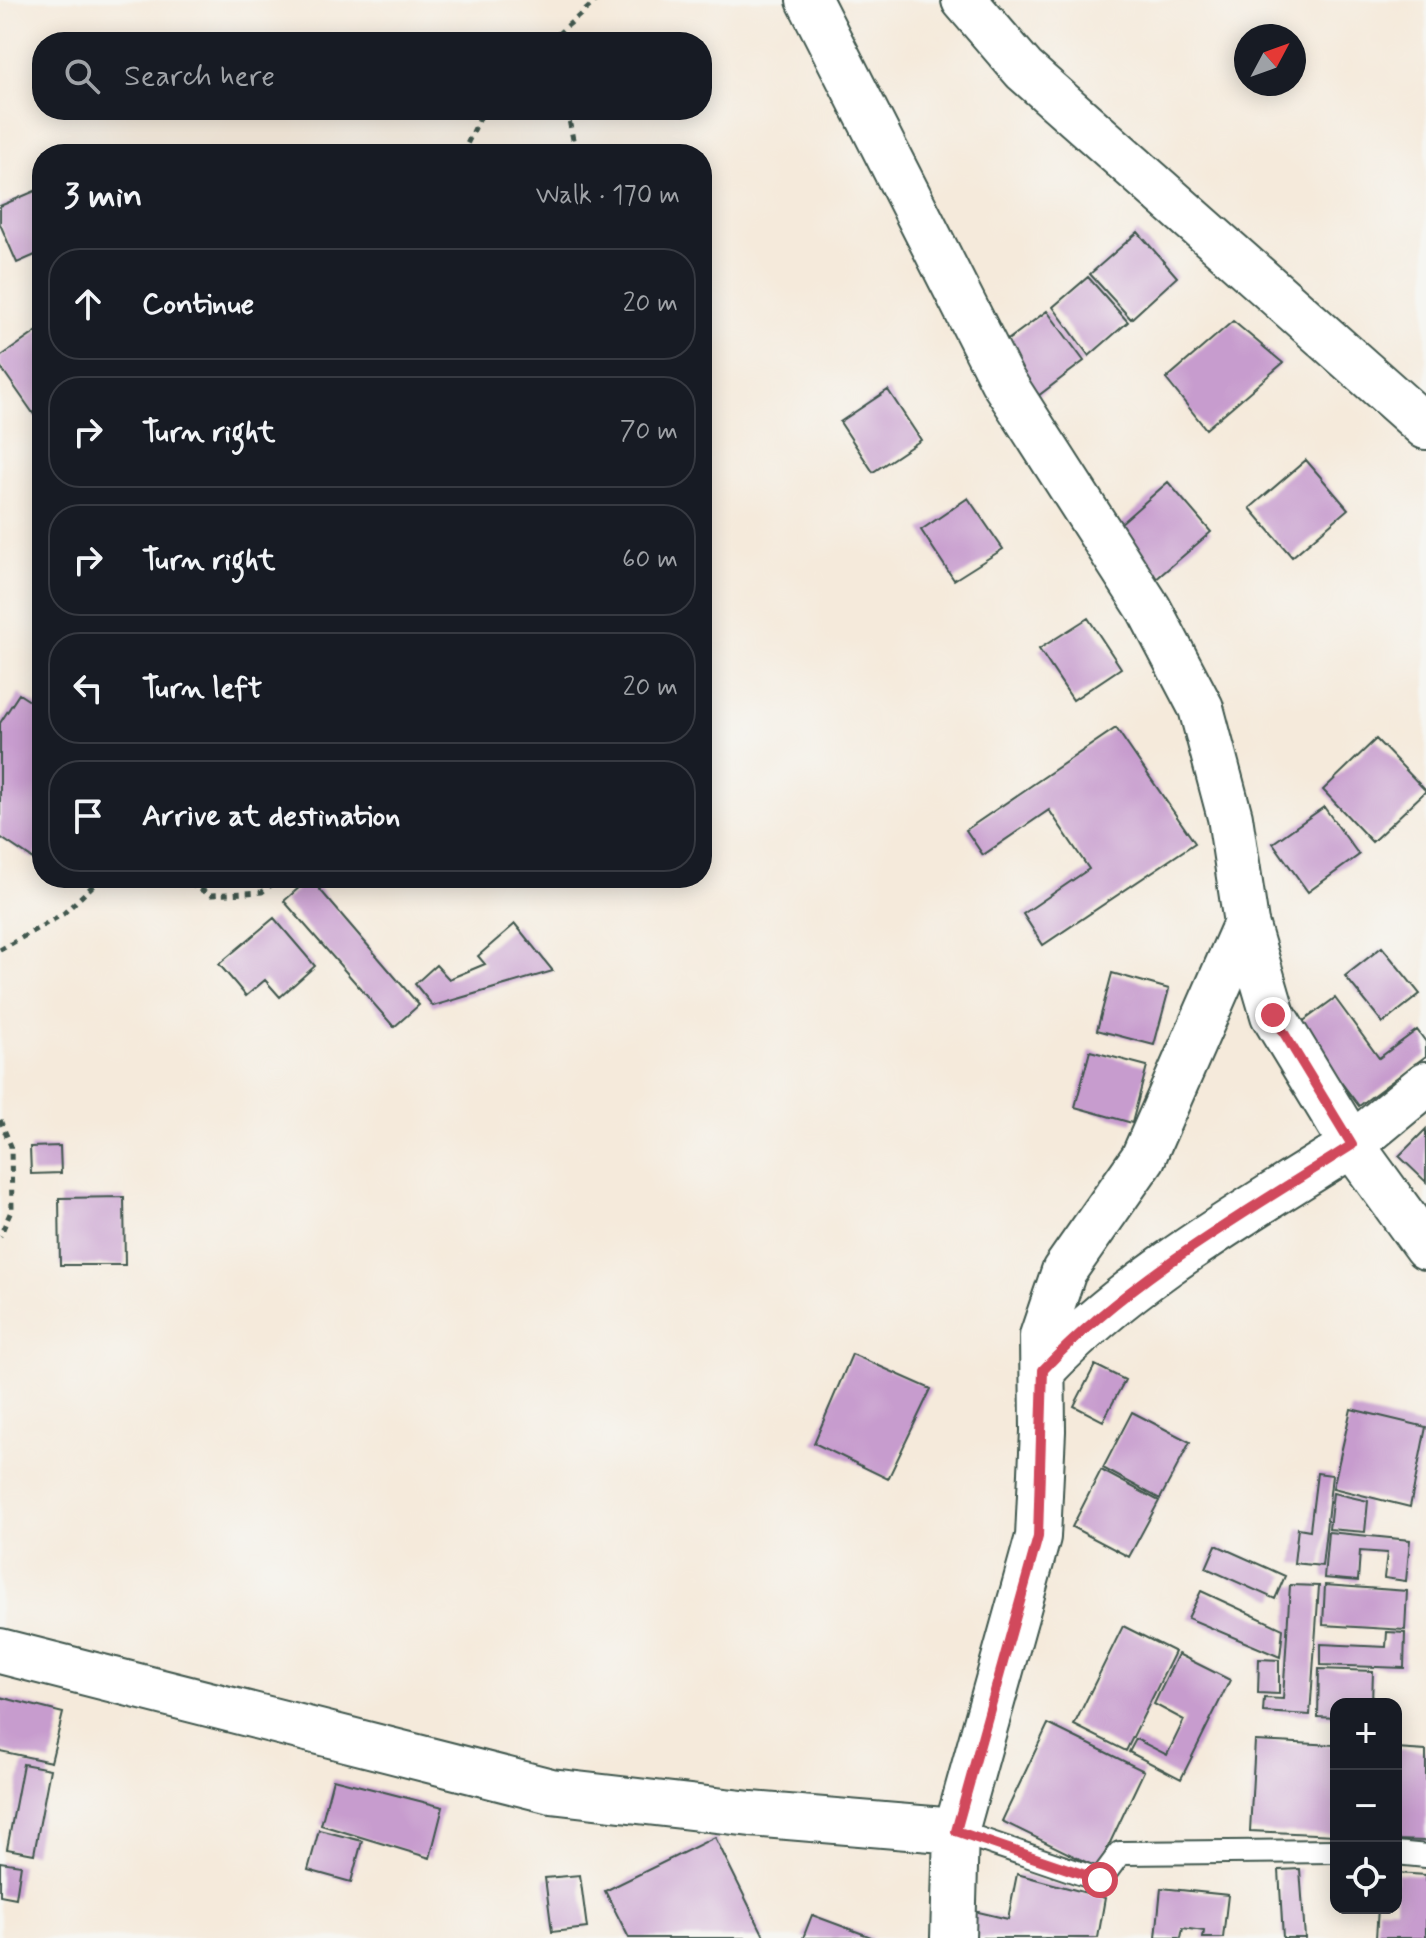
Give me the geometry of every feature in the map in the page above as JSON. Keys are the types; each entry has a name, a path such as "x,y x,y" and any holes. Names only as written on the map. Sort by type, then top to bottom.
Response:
{"street":[{"path":"809,0 1002,380 1149,609 1201,708 1230,817 1246,923 1273,1015 1352,1145 1426,1247"},
{"path":"964,0 1024,70 1426,427"},
{"path":"953,1938 956,1831 1038,1537 1042,1336 1064,1271 1143,1158 1246,923"},
{"path":"1043,1370 1077,1334 1176,1257 1352,1145 1426,1084"},
{"path":"0,1651 551,1791 751,1814 956,1831"}],"lane":[{"path":"956,1831 1100,1880 1120,1853 1330,1851"},
{"path":"1402,1854 1426,1856"}],"path":[{"path":"562,32 597,0"},
{"path":"467,144 479,120"},
{"path":"569,120 574,144"},
{"path":"0,950 63,914 90,888"},
{"path":"198,888 211,895 262,892 267,888"},
{"path":"0,1120 11,1146 12,1209 0,1236"}],"building":[{"path":"32,192 32,256 17,263 0,224 0,206"},
{"path":"1138,232 1177,277 1131,319 1090,274"},
{"path":"1088,277 1128,322 1089,356 1053,307"},
{"path":"1047,311 1084,361 1034,399 997,348"},
{"path":"1233,321 1283,363 1206,429 1166,379"},
{"path":"32,335 32,412 0,366 0,357"},
{"path":"888,390 921,440 873,472 840,422"},
{"path":"1306,460 1348,509 1292,557 1250,508"},
{"path":"1168,482 1211,532 1155,580 1112,531"},
{"path":"968,498 1003,549 954,580 921,530"},
{"path":"1088,618 1121,668 1073,700 1039,649"},
{"path":"19,694 32,702 32,858 0,837 0,723"},
{"path":"1116,728 1195,843 1043,945 1023,914 1089,869 1049,810 983,855 966,830"},
{"path":"1376,739 1426,791 1372,842 1323,790"},
{"path":"1324,807 1359,855 1308,892 1273,843"},
{"path":"299,888 319,888 419,1005 394,1027 284,901"},
{"path":"274,918 315,966 280,997 265,980 246,996 219,964"},
{"path":"515,924 553,971 433,1006 415,984 436,965 449,979 485,964 478,956"},
{"path":"1382,947 1420,994 1383,1023 1345,976"},
{"path":"1112,973 1169,989 1154,1045 1097,1030"},
{"path":"1335,998 1379,1058 1417,1030 1426,1042 1426,1056 1359,1106 1298,1025"},
{"path":"1090,1051 1147,1066 1132,1123 1075,1107"},
{"path":"1426,1129 1426,1182 1399,1156"},
{"path":"60,1146 61,1173 31,1174 30,1147"},
{"path":"124,1197 125,1265 60,1265 59,1198"},
{"path":"852,1354 931,1389 888,1479 814,1443"},
{"path":"1095,1365 1125,1380 1103,1421 1074,1406"},
{"path":"1351,1409 1426,1427 1410,1507 1333,1488"},
{"path":"1132,1412 1190,1442 1160,1499 1103,1468"},
{"path":"1101,1470 1159,1501 1129,1557 1072,1527"},
{"path":"1317,1473 1332,1475 1322,1566 1294,1563 1298,1528 1310,1530"},
{"path":"1333,1493 1368,1501 1365,1532 1329,1529"},
{"path":"1328,1532 1410,1540 1406,1581 1384,1578 1387,1553 1360,1551 1358,1581 1324,1578"},
{"path":"1216,1545 1285,1576 1275,1599 1206,1568"},
{"path":"1290,1585 1319,1586 1310,1715 1263,1712 1264,1698 1283,1699"},
{"path":"1325,1585 1407,1591 1405,1630 1323,1625"},
{"path":"1201,1591 1283,1629 1280,1657 1188,1618"},
{"path":"1123,1626 1175,1652 1126,1751 1074,1725"},
{"path":"1387,1632 1405,1633 1404,1668 1321,1665 1321,1644 1386,1647"},
{"path":"1178,1654 1230,1680 1181,1779 1129,1752 1136,1739 1167,1755 1184,1720 1154,1704"},
{"path":"1259,1659 1279,1660 1279,1694 1258,1693"},
{"path":"1319,1669 1373,1671 1372,1698 1330,1698 1330,1718 1318,1717"},
{"path":"0,1697 63,1713 51,1762 0,1751"},
{"path":"1048,1724 1144,1771 1098,1868 1002,1821"},
{"path":"1255,1741 1330,1745 1330,1835 1250,1831"},
{"path":"1402,1749 1426,1751 1426,1841 1402,1840"},
{"path":"23,1764 50,1769 34,1854 7,1849"},
{"path":"333,1779 443,1807 430,1858 321,1825"},
{"path":"319,1830 362,1841 351,1882 308,1870"},
{"path":"715,1837 765,1938 629,1938 605,1891"},
{"path":"0,1862 21,1865 16,1898 0,1895"},
{"path":"1300,1869 1305,1938 1283,1938 1279,1870"},
{"path":"1402,1873 1426,1875 1426,1938 1376,1938 1378,1914 1402,1914"},
{"path":"1017,1874 1105,1898 1098,1938 969,1938 970,1910 1008,1919"},
{"path":"580,1875 587,1928 552,1932 545,1878"},
{"path":"1161,1888 1228,1895 1223,1938 1203,1938 1204,1931 1183,1928 1181,1938 1156,1938"},
{"path":"812,1915 874,1938 803,1938"}],"route":[{"path":"1100,1880 956,1831 1038,1537 1043,1370 1077,1334 1176,1257 1352,1145 1273,1015"}]}
